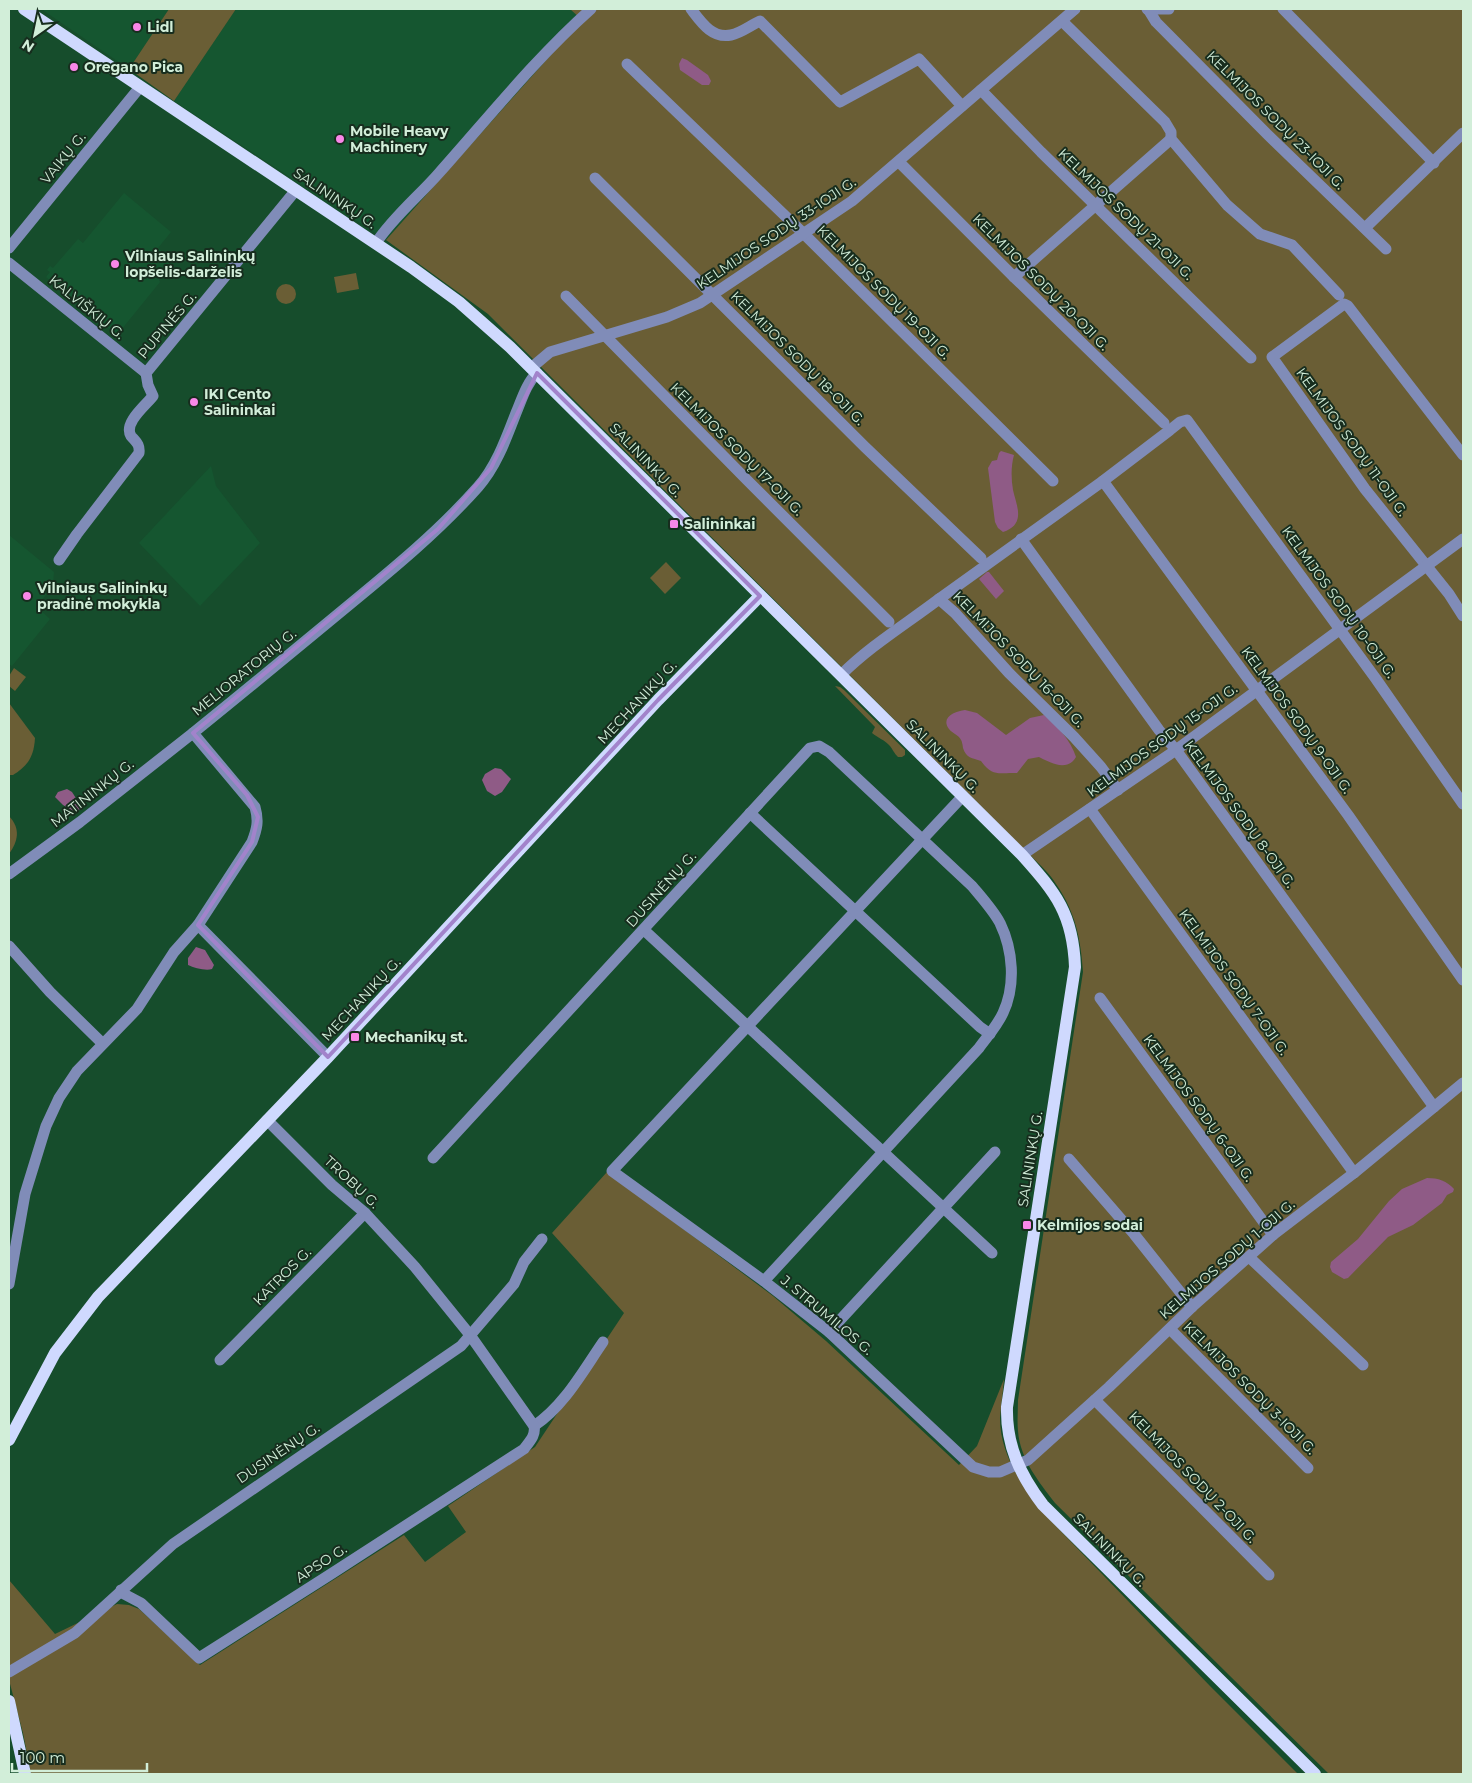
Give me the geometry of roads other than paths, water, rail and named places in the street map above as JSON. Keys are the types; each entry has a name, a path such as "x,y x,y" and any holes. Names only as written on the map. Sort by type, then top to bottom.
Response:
{"main road":[{"name":"SALININKŲ G.","path":"25,9 376,243 459,302 534,370 1022,855 1061,903 1072,933 1074,967 1007,1407 1006,1422 1009,1441 1025,1480 1044,1506 1315,1774"},
{"name":"MECHANIKŲ G.","path":"9,1440 55,1353 81,1316 115,1278 328,1057 658,700 760,596"},
{"path":"9,1702 25,1774"}],"street":[{"path":"376,243 382,232 429,185 560,37 591,9"},
{"path":"691,9 706,28 715,33 731,35 760,21 840,102 919,59 962,106"},
{"name":"KELMIJOS SODŲ 33-IOJI G.","path":"534,370 550,352 667,317 700,303 852,201 1075,9"},
{"path":"1148,9 1169,9"},
{"name":"KELMIJOS SODŲ 23-IOJI G.","path":"1148,9 1156,22 1267,134 1386,249"},
{"path":"1283,9 1309,38 1434,163"},
{"path":"1062,21 1165,122 1171,132 1171,139 1227,205 1260,234 1292,245 1348,306 1463,455"},
{"name":"KELMIJOS SODŲ 19-OJI G.","path":"627,64 803,234 1053,481"},
{"name":"VAIKŲ G.","path":"9,248 140,87"},
{"name":"KELMIJOS SODŲ 21-OJI G.","path":"980,90 1251,358"},
{"path":"1365,228 1463,133"},
{"path":"1014,277 1171,139"},
{"name":"KELMIJOS SODŲ 20-OJI G.","path":"899,162 1164,423"},
{"name":"KELMIJOS SODŲ 18-OJI G.","path":"595,178 865,447 981,558"},
{"name":"PUPINĖS G.","path":"59,560 139,453 138,442 129,430 131,422 153,396 148,386 146,374 296,190"},
{"name":"KALVIŠKIŲ G.","path":"9,263 146,374"},
{"name":"KELMIJOS SODŲ 17-OJI G.","path":"566,296 889,622"},
{"name":"KELMIJOS SODŲ 11-OJI G.","path":"1341,299 1272,356 1364,489 1449,594 1463,616"},
{"name":"MELIORATORIŲ G.","path":"9,1284 25,1194 46,1126 59,1098 77,1071 102,1043 138,1009 174,952 198,925 252,842 258,827 255,807 193,733 438,529 488,473 509,432 534,370"},
{"name":"KELMIJOS SODŲ 10-OJI G.","path":"1103,480 1175,426 1186,420 1376,679 1463,804"},
{"path":"939,599 1103,480"},
{"name":"KELMIJOS SODŲ 9-OJI G.","path":"1103,480 1348,815 1463,980"},
{"name":"KELMIJOS SODŲ 8-OJI G.","path":"1021,539 1434,1107"},
{"name":"KELMIJOS SODŲ 15-OJI G.","path":"1022,855 1176,750 1463,539"},
{"name":"KELMIJOS SODŲ 16-OJI G.","path":"840,675 880,642 902,628 939,599 955,613 1009,673 1074,737 1101,767 1118,790"},
{"name":"MATININKŲ G.","path":"9,874 80,822 193,733"},
{"name":"DUSINĖNŲ G.","path":"433,1158 810,748 819,746 829,752 972,886 986,902 1000,923 1008,944 1011,983 1003,1012 979,1048 764,1282"},
{"path":"748,1026 962,797"},
{"name":"KELMIJOS SODŲ 7-OJI G.","path":"1090,810 1354,1173"},
{"path":"750,813 990,1034"},
{"path":"198,925 328,1057"},
{"path":"644,930 992,1254"},
{"path":"9,946 50,992 102,1043"},
{"name":"KELMIJOS SODŲ 6-OJI G.","path":"1100,998 1273,1236"},
{"name":"J. STRUMILOS G.","path":"748,1026 612,1171 829,1332 973,1467 989,1472 1000,1472 1018,1465"},
{"name":"KELMIJOS SODŲ 1-OJI G.","path":"1018,1465 1034,1455 1095,1400 1192,1307 1273,1236 1354,1173 1463,1083"},
{"name":"TROBŲ G.","path":"267,1120 332,1185 365,1213 415,1267 470,1335"},
{"path":"829,1332 995,1152"},
{"path":"1069,1159 1134,1234 1192,1307"},
{"name":"KATROS G.","path":"220,1360 365,1213"},
{"name":"DUSINĖNŲ G.","path":"9,1672 75,1633 173,1544 461,1346 514,1284 524,1262 542,1239"},
{"path":"1249,1258 1363,1365"},
{"name":"KELMIJOS SODŲ 3-IOJI G.","path":"1170,1329 1308,1468"},
{"path":"470,1335 534,1426"},
{"name":"APSO G.","path":"121,1590 124,1594 141,1603 199,1658 524,1449 533,1437 534,1426 544,1420 568,1393 603,1342"},
{"name":"KELMIJOS SODŲ 2-OJI G.","path":"1095,1400 1269,1575"}],"place":[{"name":"Lidl","path":"137,27"},
{"name":"Oregano Pica","path":"74,67"},
{"name":"Mobile Heavy Machinery","path":"340,139"},
{"name":"Vilniaus Salininkų lopšelis-darželis","path":"115,264"},
{"name":"IKI Cento Salininkai","path":"194,402"},
{"name":"Salininkai","path":"674,524"},
{"name":"Vilniaus Salininkų pradinė mokykla","path":"27,596"},
{"name":"Mechanikų st.","path":"355,1037"},
{"name":"Kelmijos sodai","path":"1027,1225"}]}
